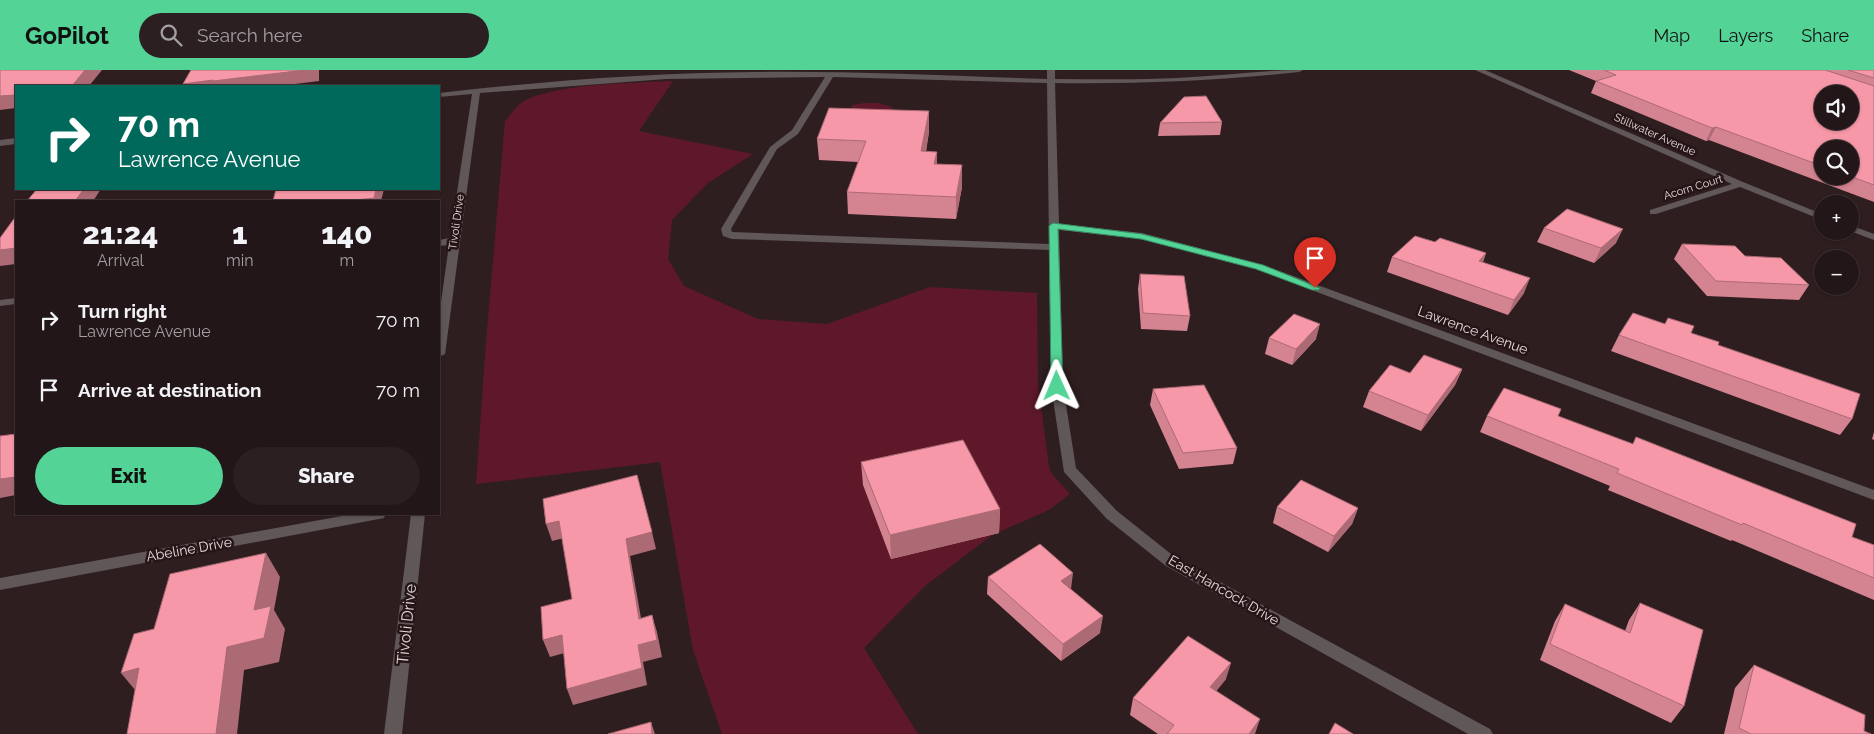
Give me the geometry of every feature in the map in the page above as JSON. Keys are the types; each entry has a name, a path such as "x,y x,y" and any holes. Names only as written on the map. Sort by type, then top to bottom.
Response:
{"street":[{"path":"440,95 689,76 1051,76 1181,81 1258,76 1299,70"},
{"name":"Stillwater Avenue","path":"1479,70 1740,184 1814,214"},
{"path":"830,75 795,132 774,147 726,230 727,234 732,236 1054,247"},
{"name":"East Hancock Drive","path":"1051,76 1057,386 1069,469 1112,515 1171,562 1484,734"},
{"name":"Tivoli Drive","path":"440,346 453,242 476,91"},
{"path":"0,143 15,141"},
{"name":"Acorn Court","path":"1653,212 1740,184"},
{"name":"Lawrence Avenue","path":"1053,226 1142,236 1259,267 1874,495"},
{"path":"1859,231 1874,237"},
{"path":"440,244 453,242"},
{"path":"0,303 15,301"},
{"name":"Abeline Drive","path":"0,584 374,515"},
{"name":"Tivoli Drive","path":"393,734 418,515"}],"shaded area":[{"path":"673,81 639,131 753,154 708,183 672,220 668,259 684,286 758,319 827,324 930,287 1037,293 1038,383 1049,467 1052,474 1070,494 1049,510 992,535 925,586 864,648 918,734 722,734 693,650 660,462 476,484 505,121 524,101 539,95 576,87"},
{"path":"878,103 892,107 886,125 846,124 852,105"}],"building":[{"path":"0,70 85,70 73,85 15,85 15,95 0,96"},
{"path":"191,70 305,70 183,84"},
{"path":"1604,70 1825,70 1874,86 1874,185 1859,179 1859,140 1814,140 1814,163 1716,127 1712,128 1596,81 1616,75"},
{"path":"1848,70 1874,70 1874,78"},
{"path":"1206,96 1222,122 1160,123 1184,97"},
{"path":"829,108 929,111 921,151 937,152 934,164 962,165 956,197 847,192 866,141 817,139"},
{"path":"36,190 83,190 76,200 28,200"},
{"path":"276,190 376,190 374,198 356,200 273,200"},
{"path":"1567,209 1623,229 1601,248 1544,228"},
{"path":"15,217 15,248 0,250 0,238"},
{"path":"1415,236 1435,242 1440,238 1486,253 1479,261 1530,278 1514,300 1392,257"},
{"path":"1682,244 1735,246 1745,256 1781,258 1809,285 1716,281"},
{"path":"1140,274 1184,276 1190,316 1143,313"},
{"path":"1633,313 1665,324 1668,318 1694,326 1691,333 1719,342 1718,345 1860,394 1852,419 1619,335"},
{"path":"1294,314 1320,324 1296,349 1269,338"},
{"path":"1424,355 1462,369 1428,415 1369,391 1390,365 1410,373"},
{"path":"1204,385 1237,448 1183,453 1153,389"},
{"path":"1504,388 1561,409 1558,416 1633,444 1636,437 1856,524 1852,537 1874,545 1874,578 1617,473 1619,469 1487,416"},
{"path":"15,434 15,477 0,479 0,436"},
{"path":"963,440 1000,509 890,535 861,462"},
{"path":"637,475 652,532 626,539 639,619 652,615 657,640 638,645 642,668 567,689 562,635 543,640 541,607 572,599 559,521 546,524 543,499"},
{"path":"1301,480 1358,508 1334,536 1277,507"},
{"path":"1040,544 1073,573 1061,581 1103,616 1063,644 988,577"},
{"path":"266,553 254,610 271,606 264,638 227,647 216,734 127,734 139,668 121,673 134,634 154,629 170,574"},
{"path":"1640,603 1703,630 1684,706 1550,644 1565,604 1630,633"},
{"path":"1188,636 1231,663 1210,687 1260,719 1249,734 1167,734 1174,725 1133,698"},
{"path":"1754,665 1865,715 1864,731 1871,734 1751,734 1739,728"},
{"path":"651,722 652,734 608,734"},
{"path":"1335,723 1353,734 1329,734"}],"route":[{"path":"1057,386 1053,226 1142,236 1259,267 1315,288"}]}
